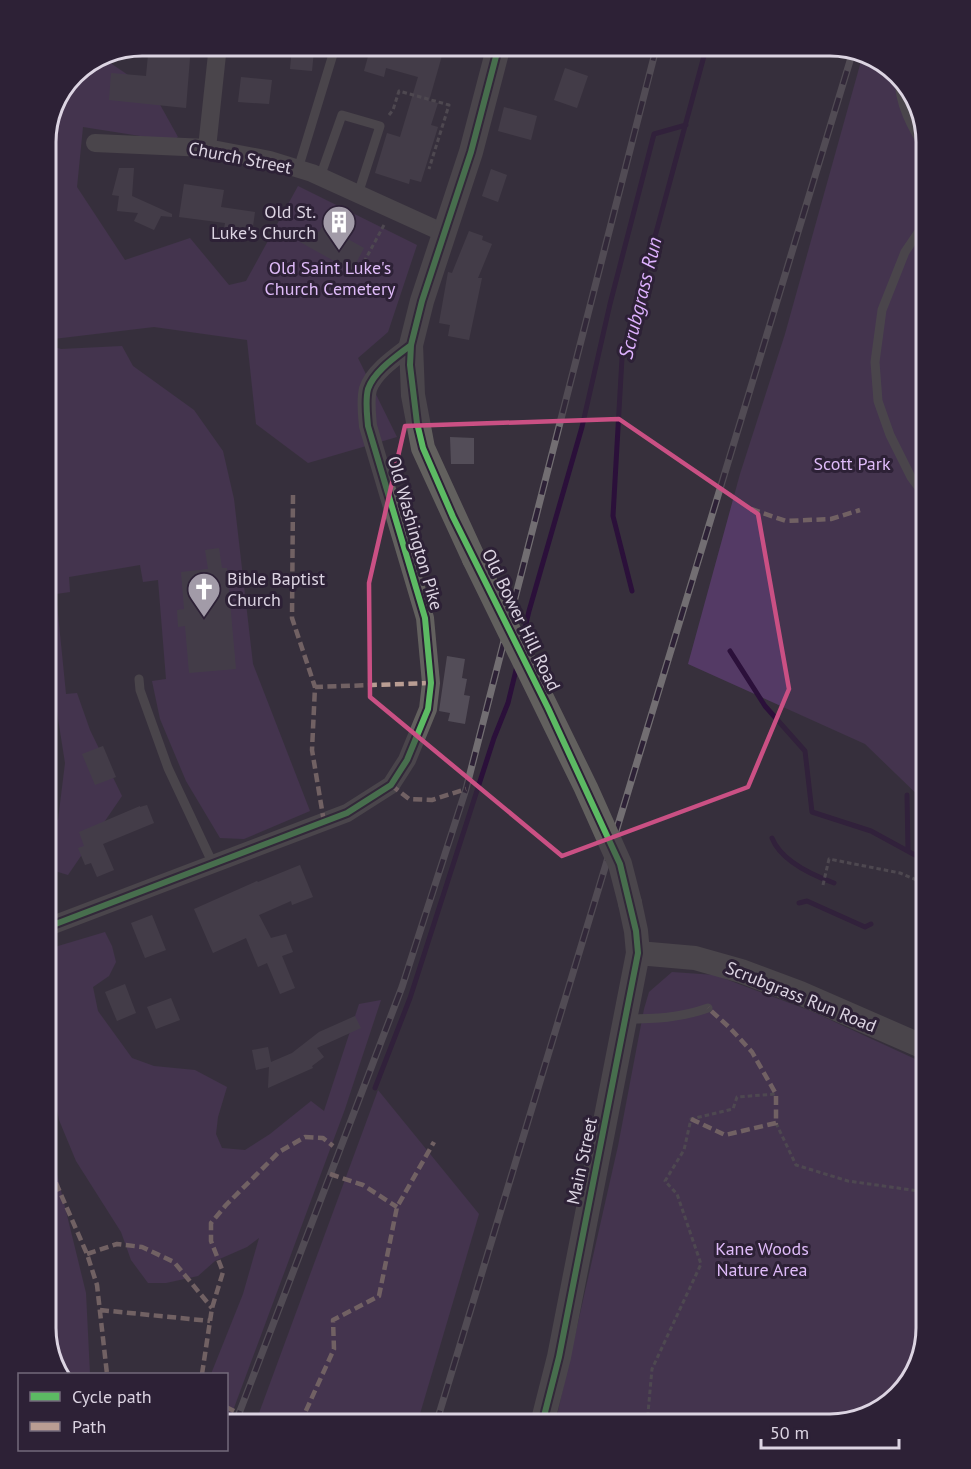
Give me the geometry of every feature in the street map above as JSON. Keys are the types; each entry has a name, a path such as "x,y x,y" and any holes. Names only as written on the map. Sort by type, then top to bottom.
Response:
{"street":[{"path":"207,148 217,56"},
{"path":"411,345 422,301 471,152 496,56"},
{"name":"Church Street","path":"95,143 207,148 270,160 320,177 444,233"},
{"name":"Old Bower Hill Road","path":"411,345 412,394 423,448 474,559 591,799 620,864 630,903"},
{"name":"Old Washington Pike","path":"56,924 347,813 391,785 407,760 428,709 431,674 425,618 416,580 368,426 366,401 369,387 377,374 411,345"},
{"name":"Main Street","path":"545,1414 559,1358 638,953 630,903"},
{"name":"Scrubgrass Run Road","path":"638,953 695,958 741,971 800,993 916,1044"}],"lane":[{"path":"298,168 332,56"},
{"path":"899,90 915,132"},
{"path":"320,177 342,115 380,126 358,194"},
{"path":"916,236 905,252 882,310 875,362 878,401 890,435 916,484"},
{"path":"139,678 140,690 168,768 213,864"},
{"path":"626,1018 659,1020 685,1016 708,1008"}],"path":[{"path":"380,126 393,110 399,91 448,105 429,169"},
{"path":"364,262 392,210"},
{"path":"823,885 830,859 900,873 916,880"},
{"path":"648,1414 652,1369 701,1264 677,1194 665,1181 684,1150 691,1119 733,1109 737,1097 776,1094"},
{"path":"776,1123 796,1165 848,1181 916,1191"}],"highlighted area":[{"path":"619,419 758,514 789,689 748,787 562,856 370,697 369,583 405,426"}],"green space":[{"name":"Scott Park","path":"861,61 877,70 898,89 913,119 916,142 916,793 865,744 688,664 740,474 785,334"},
{"name":"Old Saint Luke's Church Cemetery","path":"109,62 153,92 178,137 172,141 83,127 77,187 125,260 190,238 229,285 246,281 298,186 417,245 388,332 358,358 397,437 308,463 256,424 247,340 154,327 56,339 56,136 58,119 73,89 98,67"},
{"path":"122,346 133,366 194,410 223,451 234,499 253,664 310,811 244,839 220,838 186,781 160,719 152,681 166,679 158,580 143,582 140,565 69,577 70,592 56,594 56,347"},
{"path":"56,594 66,694 77,693 90,730 122,796 68,875 56,871 56,819 58,820 65,763 56,706"},
{"path":"105,932 116,962 109,976 93,987 98,1011 132,1058 154,1066 195,1070 227,1087 218,1117 216,1134 222,1148 245,1150 270,1134 311,1101 324,1111 359,1004 381,1000 345,1109 232,1413 228,1413 228,1373 211,1373 243,1294 259,1238 247,1247 215,1261 198,1276 166,1283 148,1283 131,1260 121,1232 76,1161 59,1120 56,1105 56,947"},
{"name":"Kane Woods Nature Area","path":"672,972 715,975 811,1011 916,1059 915,1339 909,1360 898,1380 882,1396 872,1402 852,1411 830,1414 557,1414 618,1146 649,992"},
{"path":"378,1090 479,1214 420,1413 259,1413"},
{"path":"56,1170 86,1293 90,1373 69,1373 58,1350 56,1339"}],"building":[{"path":"148,56 190,56 186,108 109,100 111,73 146,76"},
{"path":"291,56 313,56 312,71 290,69"},
{"path":"368,56 442,56 429,101 438,103 431,125 438,127 421,182 410,179 409,184 375,173 387,133 400,137 418,77 386,68 384,77 364,71"},
{"path":"565,68 588,76 577,108 554,100"},
{"path":"241,77 272,80 269,104 238,102"},
{"path":"504,107 537,116 531,140 498,131"},
{"path":"119,168 134,168 132,196 172,214 172,217 161,216 154,230 134,221 138,213 117,211 119,196 112,195"},
{"path":"491,169 507,175 498,202 482,196"},
{"path":"184,184 224,190 221,207 255,212 251,240 223,236 225,223 179,217"},
{"name":"Old St. Luke's Church","path":"323,225 364,248 352,271 300,242 309,227 319,232"},
{"path":"469,231 483,236 482,240 492,244 478,278 482,278 469,340 448,336 450,325 439,323 448,272 452,273"},
{"path":"450,437 474,438 474,464 451,464"},
{"name":"Bible Baptist Church","path":"219,548 222,568 227,568 236,669 189,673 185,626 178,627 177,610 184,609 181,572 208,569 205,550"},
{"path":"447,656 465,659 462,678 467,679 464,695 470,696 465,724 448,721 450,713 439,711"},
{"path":"103,746 116,777 95,785 82,754"},
{"path":"147,805 154,823 103,844 114,870 97,877 91,863 85,865 78,848 84,846 79,832"},
{"path":"300,865 313,897 292,905 291,901 259,915 271,938 286,934 293,952 282,956 295,988 280,994 267,963 258,967 246,938 213,953 194,909"},
{"path":"152,915 166,950 145,958 131,923"},
{"path":"125,984 136,1013 117,1021 105,992"},
{"path":"171,998 180,1020 156,1029 147,1007"},
{"path":"355,1016 361,1028 317,1048 324,1057 312,1066 313,1068 268,1088 269,1067 256,1070 252,1050 268,1047 271,1062 292,1053 319,1032"}],"waterway":[{"name":"Scrubgrass Run","path":"632,591 613,516 622,358 704,56"},
{"path":"522,640 582,427 610,304 654,134 686,125"},
{"name":"Scrubgrass Run","path":"730,651 765,706 805,751 812,812 871,831 916,856"},
{"path":"375,1088 410,998 494,738 508,703 517,666"},
{"path":"907,795 908,851"},
{"path":"772,838 782,854 798,866 834,883"},
{"path":"799,903 807,901 865,927 871,924"}],"railway":[{"path":"239,1413 402,987 466,789 654,56"},
{"path":"439,1413 851,58"}],"marked path":[{"path":"293,495 292,618 315,687"},
{"path":"751,509 786,521 831,519 860,510"},
{"path":"324,822 312,750 315,687 431,683"},
{"path":"391,785 409,799 432,800 466,789"},
{"path":"691,1119 725,1135 776,1123 776,1094 752,1052 708,1008"},
{"path":"202,1373 212,1308 223,1272 211,1241 211,1223 279,1152 305,1137 323,1138 333,1146"},
{"path":"305,1413 334,1349 333,1320 379,1296 397,1207 434,1142"},
{"path":"330,1174 363,1185 397,1207"},
{"path":"56,1183 87,1254 97,1285 107,1373"},
{"path":"87,1254 117,1244 142,1247 174,1262 212,1308"},
{"path":"100,1310 210,1321"},
{"path":"228,1408 238,1413"}],"cycle path":[{"path":"496,56 471,152 422,301 411,345 410,365 417,423 423,448 453,517 548,708 620,864 636,931 638,953 559,1357 545,1414"},
{"path":"56,924 347,813 391,785 407,760 428,709 431,683 425,618 368,426 366,403 368,389 375,376 386,364 411,345"}],"place":[{"name":"Old St. Luke's Church","path":"339,251"},
{"name":"Bible Baptist Church","path":"204,618"}]}
